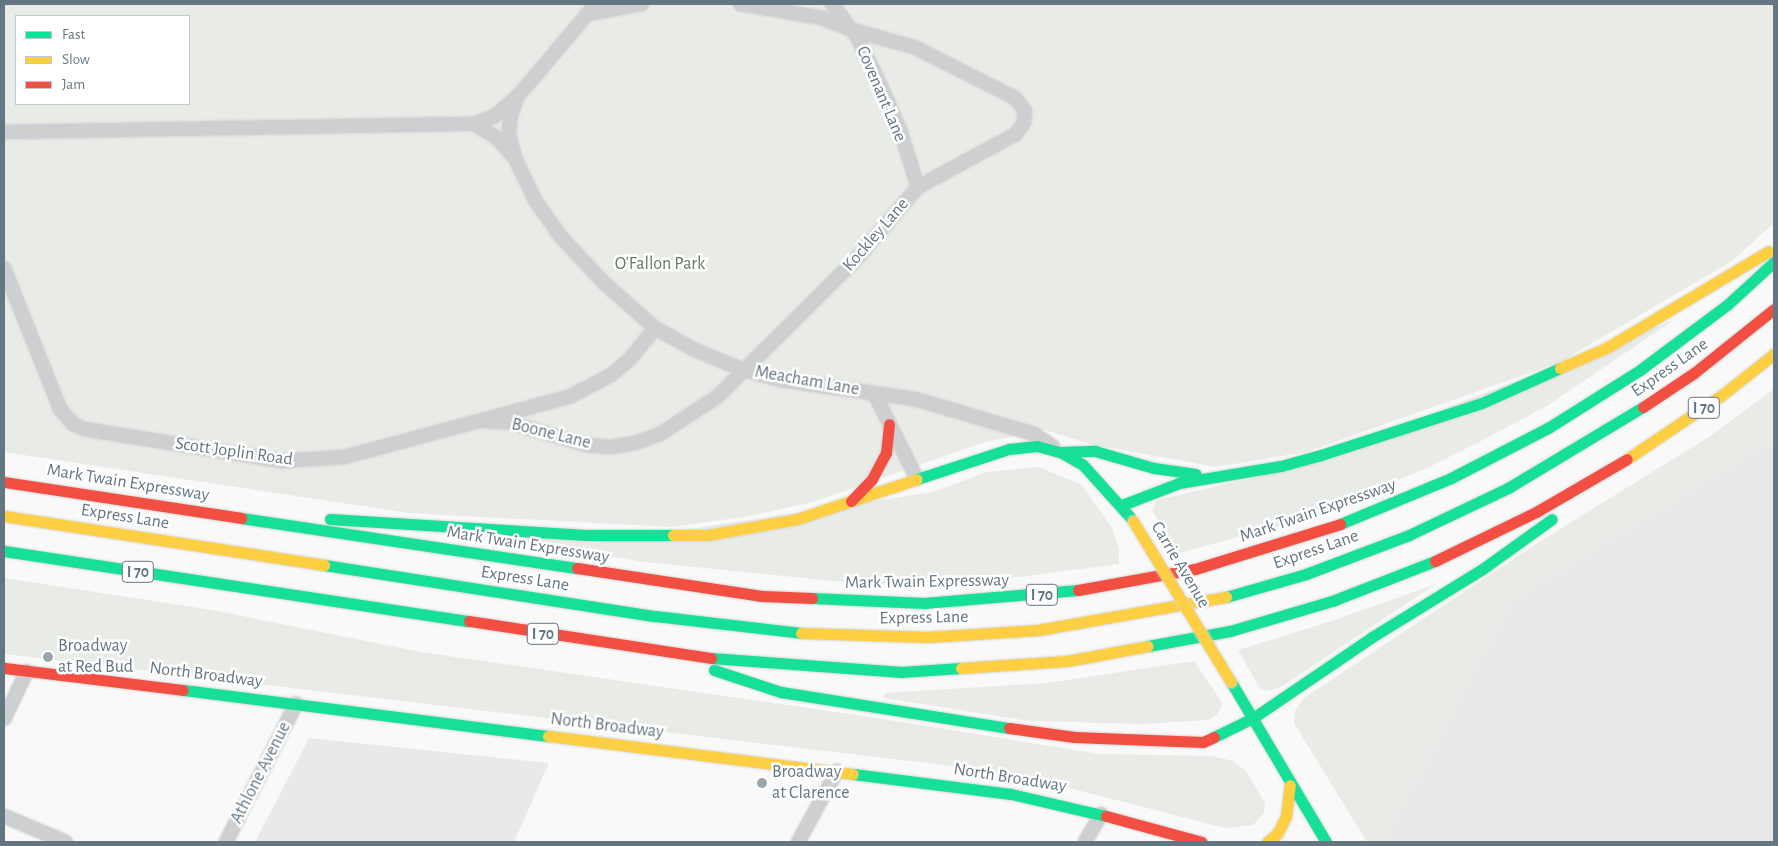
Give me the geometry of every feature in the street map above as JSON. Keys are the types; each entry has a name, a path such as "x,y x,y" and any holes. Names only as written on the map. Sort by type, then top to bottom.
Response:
{"main road":[{"path":"1122,505 1144,494 1214,476 1281,466 1357,445 1525,386 1608,346 1774,248"},
{"name":"Mark Twain Expressway","path":"4,480 16,484 762,596 924,603 1088,589 1195,569 1299,539 1401,501 1451,478 1548,428 1640,370 1727,306 1774,262"},
{"name":"Express Lane","path":"4,516 655,616 764,630 892,637 983,635 1038,630 1210,601 1306,574 1409,535 1508,488 1603,434 1694,373 1774,309"},
{"name":"I 70","path":"4,551 657,652 792,667 910,671 1066,661 1176,643 1230,631 1335,600 1437,560 1536,512 1631,457 1722,395 1774,354"},
{"path":"850,502 872,479 886,453 890,424"},
{"name":"Carrie Avenue","path":"230,516 381,520 585,535 708,535 754,528 850,502 1009,449 1037,446 1060,452 1083,466 1122,505 1133,521 1326,842"},
{"path":"1060,452 1095,451 1177,472 1214,476"},
{"path":"657,652 781,692 1074,737 1204,742 1253,718 1372,638 1481,570 1631,457"},
{"name":"North Broadway","path":"4,668 1011,794 1101,814 1202,842"},
{"path":"1267,842 1277,834 1286,816 1290,785"}],"street":[{"path":"4,132 474,124 495,116 518,97 596,4"},
{"path":"587,14 642,4"},
{"path":"740,4 822,18 852,30"},
{"name":"Covenant Lane","path":"832,4 852,30 900,130 918,187"},
{"name":"Kockley Lane","path":"744,370 860,255 918,187 1016,134 1024,122 1025,111 1015,98 914,47 852,30"},
{"path":"515,158 510,118 518,97"},
{"path":"474,124 496,137 515,158"},
{"name":"Meacham Lane","path":"515,158 535,200 561,237 602,282 655,328 695,350 744,370 781,380 915,399 1034,434 1060,452"},
{"name":"Scott Joplin Road","path":"4,268 60,409 72,424 84,429 243,456 310,461 344,457 454,426 484,422 571,396 595,385 630,359 655,328"},
{"name":"Boone Lane","path":"484,422 511,423 586,445 610,447 635,443 660,434 693,415 744,370"},
{"path":"874,393 917,479"},
{"path":"4,719 28,671"},
{"name":"Athlone Avenue","path":"226,842 296,704"},
{"path":"798,842 836,771"},
{"path":"1085,842 1101,814"},
{"path":"4,816 66,842"}],"shaded area":[{"path":"1774,439 1774,842 1383,842 1511,600"},
{"path":"309,738 549,763 514,842 255,842"}],"green space":[{"name":"O'Fallon Park","path":"4,4 1774,4 1774,223 1732,261 1560,362 1306,452 1216,467 1090,444 1045,430 985,442 813,502 750,516 672,527 409,513 4,452"},
{"path":"1674,320 1545,407 1483,440 1427,468 1294,522 1179,553 1152,511 1157,500 1283,471"},
{"path":"1774,389 1774,439 1511,600 1383,842 1367,842 1294,723 1295,711 1304,698 1539,542 1709,437"},
{"path":"1039,467 1082,485 1112,528 1119,548 1119,564 994,580 863,584 645,562 465,533 597,543 933,492 987,472"},
{"path":"4,578 212,610 421,652 870,717 1100,754 1212,756 1233,761 1246,771 1265,803 1264,813 1253,825 1225,828 1050,783 953,766 4,654"},
{"path":"1436,584 1279,688 1267,691 1260,688 1238,650 1332,621"},
{"path":"1194,661 1223,704 1217,715 1208,720 1143,724 1029,721 884,698 885,693 1047,683"}],"traffic: fast":[{"path":"1340,524 1451,478 1548,428 1640,370 1727,305 1774,262"},
{"path":"1122,505 1179,483 1281,466 1321,455 1482,403 1560,368"},
{"path":"1226,597 1306,574 1409,535 1508,488 1643,407"},
{"path":"917,479 1009,449 1037,446 1060,452 1083,465 1130,517"},
{"path":"1060,452 1095,451 1154,468 1196,474"},
{"path":"241,518 577,568"},
{"path":"330,519 585,535 673,535"},
{"path":"1214,737 1253,718 1372,637 1481,570 1552,519"},
{"path":"4,551 469,621"},
{"path":"1148,646 1230,631 1335,600 1435,561"},
{"path":"324,565 655,616 801,633"},
{"path":"812,598 924,603 1078,590"},
{"path":"711,658 901,672 961,668"},
{"path":"714,670 781,692 1009,728"},
{"path":"1231,682 1326,842"},
{"path":"183,690 548,736"},
{"path":"853,774 1011,794 1106,816"}],"traffic: slow":[{"path":"1560,368 1608,347 1769,251"},
{"path":"1627,459 1722,395 1774,354"},
{"path":"673,535 708,535 797,519 917,479"},
{"path":"4,516 324,565"},
{"path":"1133,521 1231,682"},
{"path":"801,633 928,637 1038,630 1226,597"},
{"path":"961,668 1067,661 1148,646"},
{"path":"548,736 853,774"},
{"path":"1267,842 1277,834 1286,816 1290,785"}],"traffic: jam":[{"path":"1643,407 1694,373 1774,309"},
{"path":"851,501 872,479 886,453 889,424"},
{"path":"1435,561 1536,512 1627,459"},
{"path":"4,482 241,518"},
{"path":"1078,590 1195,569 1340,524"},
{"path":"577,568 762,596 812,598"},
{"path":"469,621 711,658"},
{"path":"4,668 183,690"},
{"path":"1009,728 1074,737 1203,742 1214,737"},
{"path":"1106,816 1202,842"}],"place":[{"name":"Broadway at Red Bud","path":"48,657"},
{"name":"Broadway at Clarence","path":"762,783"}]}
